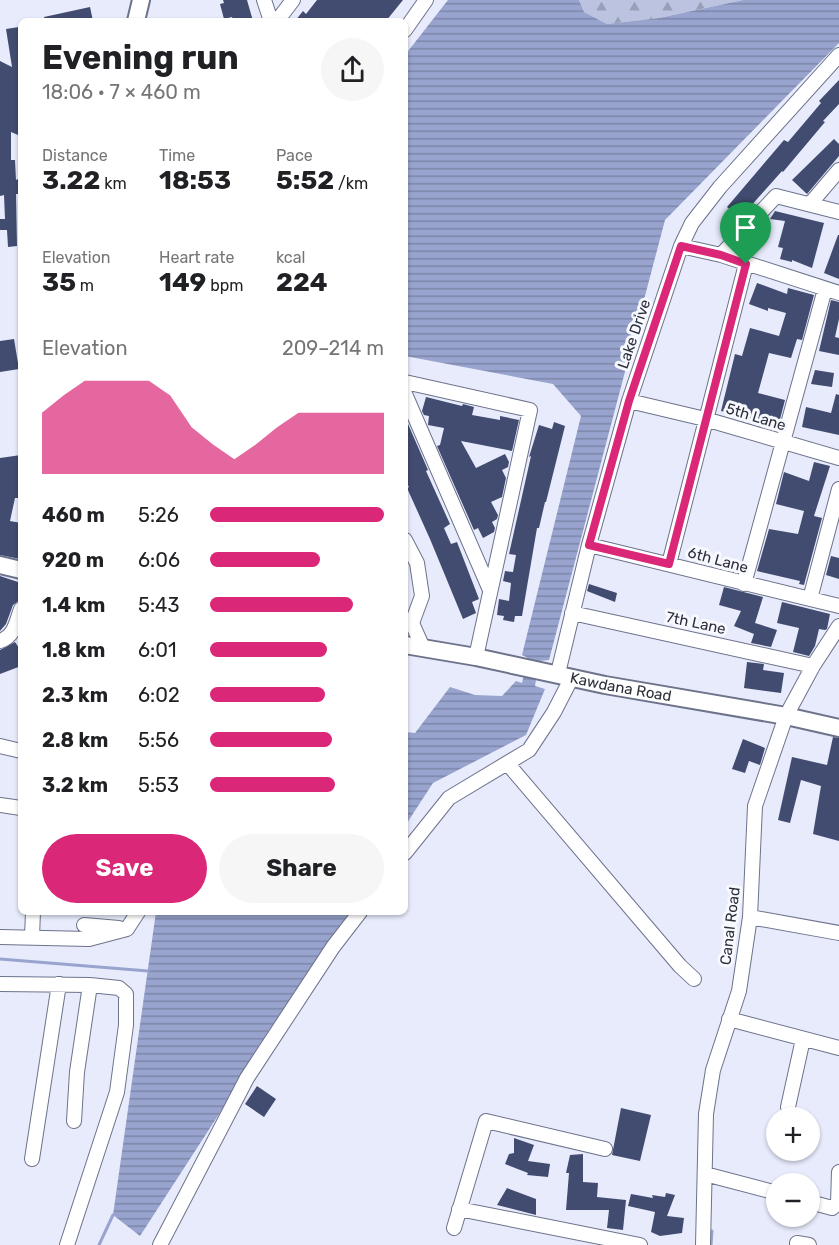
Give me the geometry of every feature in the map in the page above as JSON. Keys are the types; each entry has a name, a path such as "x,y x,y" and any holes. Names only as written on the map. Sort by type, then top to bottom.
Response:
{"main road":[{"path":"0,565 18,569"},
{"name":"Kawdana Road","path":"408,646 476,657 605,685 786,716 839,728"}],"street":[{"path":"264,0 270,18"},
{"path":"279,18 293,0"},
{"path":"408,26 426,0"},
{"name":"Lake Drive","path":"408,849 449,798 529,750 554,712 558,674 589,545 629,401 681,246 692,223 720,187 839,55"},
{"path":"810,204 839,170"},
{"path":"721,255 776,196 839,212"},
{"path":"681,246 721,255 839,293"},
{"path":"669,564 746,264"},
{"path":"744,584 825,289"},
{"path":"408,383 530,410 476,657"},
{"path":"408,401 490,590"},
{"name":"5th Lane","path":"629,401 705,419 839,458"},
{"path":"810,599 839,489"},
{"name":"6th Lane","path":"589,545 839,606"},
{"path":"408,546 417,563 422,596 409,621 423,648"},
{"name":"7th Lane","path":"572,613 813,666"},
{"path":"0,641 9,638 18,618"},
{"name":"Canal Road","path":"703,1245 706,1114 713,1070 738,991 750,917 755,806 786,716 813,666 839,626"},
{"path":"0,746 18,750"},
{"path":"507,763 680,966 694,979"},
{"path":"0,805 18,808"},
{"path":"32,937 33,915"},
{"path":"0,937 89,939 127,929 136,915"},
{"path":"160,1245 247,1078 333,947 358,915"},
{"path":"750,917 839,933"},
{"path":"84,925 127,929"},
{"path":"0,984 90,985 119,988 126,994 126,1025 117,1092 67,1245"},
{"path":"32,1159 59,984"},
{"path":"74,1121 77,1072 90,985"},
{"path":"729,1019 839,1048"},
{"path":"788,1107 803,1039"},
{"path":"454,1228 486,1121 605,1149"},
{"path":"820,1205 832,1208 838,1203 839,1172"},
{"path":"705,1174 766,1190"},
{"path":"459,1209 640,1245"}],"green space":[{"path":"579,0 743,0 659,18 607,24 584,12"}],"shaded area":[{"path":"448,0 579,0 584,12 607,24 659,18 743,0 839,0 839,43 665,220 549,660 539,661 535,686 545,689 526,735 433,783 408,821 408,732 415,733 450,687 475,695 502,696 516,681 522,683 528,658 522,655 581,416 553,384 408,357 408,51"},
{"path":"156,915 348,915 140,1236 113,1215"}],"building":[{"path":"223,0 247,0 252,18 224,18 220,4 224,3"},
{"path":"317,0 403,0 388,18 297,18 303,11 306,14"},
{"path":"90,7 92,18 44,18"},
{"path":"18,27 18,135 11,132 11,160 15,160 16,180 18,179 17,246 8,247 7,230 0,230 0,219 5,219 4,195 0,196 0,61 12,67 6,29"},
{"path":"839,80 839,104 783,172 740,218 727,207 784,140 788,142 821,103 819,101"},
{"path":"834,139 839,144 839,156 807,194 792,180"},
{"path":"775,211 824,223 812,268 792,260 792,262 780,259 783,248 778,247 785,221 770,219"},
{"path":"839,235 839,279 824,273"},
{"path":"757,283 787,294 788,288 814,295 802,340 797,339 791,358 769,353 758,393 785,400 778,427 721,411 735,354 742,356 750,328 779,336 786,313 768,308 768,311 749,304"},
{"path":"831,300 839,302 839,319 835,337 839,338 839,355 819,351"},
{"path":"14,339 18,369 0,372 0,341"},
{"path":"815,370 834,373 832,387 811,384"},
{"path":"836,394 839,395 839,435 802,427 806,407 831,413"},
{"path":"426,397 474,407 472,415 500,420 500,416 519,420 512,451 461,441 476,468 505,454 509,462 508,467 502,470 506,478 502,497 491,502 498,515 497,519 492,522 494,532 483,538 478,528 474,530 437,446 440,445 444,428 428,425 429,416 424,415 422,411"},
{"path":"554,422 565,426 539,528 537,528 522,616 515,616 514,622 503,620 504,616 497,615 499,599 509,601 511,583 503,581 505,571 513,572 516,555 509,554 531,456 529,457 539,425 552,429"},
{"path":"408,424 450,524 444,528 451,544 457,542 479,599 472,602 476,613 463,619 408,490"},
{"path":"18,455 18,498 15,498 10,521 18,522 18,559 0,555 0,458"},
{"path":"814,462 830,466 814,516 822,518 804,585 799,584 800,581 757,571 769,529 798,534 804,511 776,504 784,472 809,481"},
{"path":"831,556 839,558 839,579 826,575"},
{"path":"0,576 18,582 18,601 13,605 6,624 0,631"},
{"path":"589,584 617,593 615,602 587,591"},
{"path":"724,587 763,597 755,623 777,630 771,647 751,643 754,634 734,626 741,611 719,605"},
{"path":"782,602 830,614 827,629 819,629 815,646 809,656 793,652 799,628 777,623"},
{"path":"15,642 18,646 18,667 0,674 0,650"},
{"path":"747,662 764,664 763,670 784,673 781,693 744,688"},
{"path":"833,737 839,738 839,841 813,834 821,786 801,780 790,823 778,820 792,757 827,765"},
{"path":"743,739 765,748 760,765 749,761 745,773 732,769"},
{"path":"257,1086 276,1099 264,1117 245,1104"},
{"path":"621,1108 651,1115 640,1161 612,1155"},
{"path":"514,1138 534,1145 528,1161 550,1164 548,1177 527,1175 528,1173 505,1164 509,1154 514,1153"},
{"path":"583,1154 583,1182 598,1183 597,1197 626,1200 623,1230 607,1228 609,1210 566,1210 569,1173 566,1173 570,1155"},
{"path":"507,1188 536,1199 536,1215 497,1205"},
{"path":"666,1193 675,1195 667,1216 684,1218 682,1233 660,1236 651,1232 655,1212 628,1206 631,1194 653,1198 652,1195 665,1197"}],"waterway":[{"path":"0,959 148,971"},
{"path":"99,1245 113,1215"},
{"path":"711,1245 712,1231"}],"route":[{"path":"681,246 721,255 746,264 669,564 589,545 629,401 681,246"}]}
